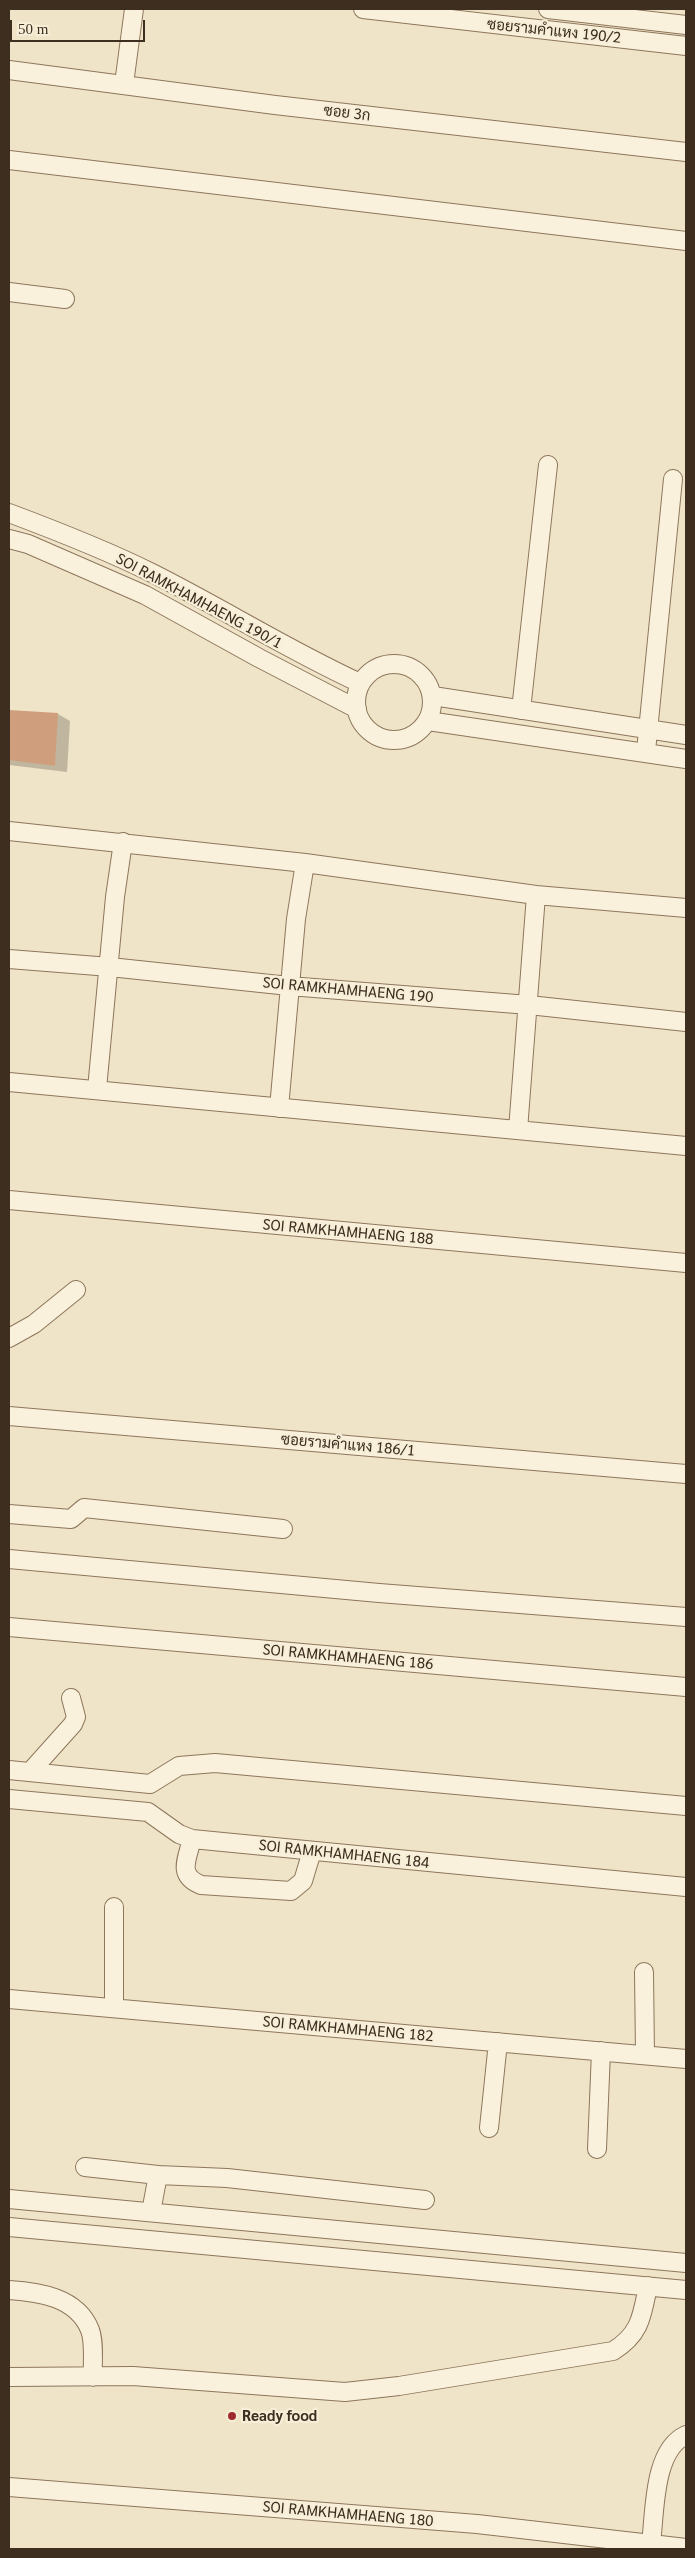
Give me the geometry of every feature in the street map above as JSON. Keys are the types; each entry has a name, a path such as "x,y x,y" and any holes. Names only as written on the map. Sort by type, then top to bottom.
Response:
{"street":[{"path":"124,84 134,9"},
{"name":"ซอยรามคำแหง 190/2","path":"363,9 686,46"},
{"name":"ซอยรามคำแหง 190/2","path":"548,9 646,14 686,25"},
{"path":"643,41 646,14"},
{"name":"ซอย 3ก","path":"9,70 275,105 686,152"},
{"path":"9,160 686,241"},
{"path":"9,292 65,299"},
{"path":"521,710 548,465"},
{"path":"646,751 673,479"},
{"name":"SOI RAMKHAMHAENG 190/1","path":"9,513 81,540 152,573 286,648 360,683"},
{"name":"SOI RAMKHAMHAENG 190/1","path":"9,538 28,544 145,595 357,709"},
{"path":"207,628 217,608"},
{"path":"400,664 418,672 430,687 433,696 432,709 428,721 411,737 388,740 367,729 357,709 355,697 360,683 381,666 400,664"},
{"path":"433,696 686,735"},
{"path":"428,721 646,751 686,759"},
{"path":"9,831 305,863 536,895 686,908"},
{"path":"97,1089 110,967 115,897 123,842"},
{"path":"278,1108 289,986 305,863"},
{"path":"518,1130 536,895"},
{"name":"SOI RAMKHAMHAENG 190","path":"9,959 110,967 289,986 529,1005 686,1022"},
{"path":"9,1082 686,1146"},
{"name":"SOI RAMKHAMHAENG 188","path":"9,1200 686,1263"},
{"path":"9,1338 34,1324 76,1290"},
{"name":"ซอยรามคำแหง 186/1","path":"9,1416 686,1474"},
{"path":"9,1514 71,1519 84,1508 283,1529"},
{"path":"9,1558 379,1593 686,1617"},
{"name":"SOI RAMKHAMHAENG 186","path":"9,1627 686,1687"},
{"path":"72,1698 76,1717 73,1724 20,1771 14,1799 148,1812 150,1784"},
{"path":"20,1771 150,1784 179,1766 215,1763 686,1806"},
{"name":"SOI RAMKHAMHAENG 184","path":"148,1812 172,1830 192,1839 686,1887"},
{"path":"192,1839 185,1868 187,1876 201,1885 291,1891 303,1880 312,1850"},
{"path":"114,1907 114,2008"},
{"path":"644,1972 645,2055"},
{"name":"SOI RAMKHAMHAENG 182","path":"9,1999 686,2059"},
{"path":"489,2128 498,2042"},
{"path":"597,2149 601,2051"},
{"path":"85,2167 158,2175 227,2178 425,2200"},
{"path":"151,2212 158,2175"},
{"path":"9,2199 686,2263"},
{"path":"9,2227 686,2290"},
{"path":"9,2378 133,2376 345,2392 399,2386 614,2351 627,2342 635,2333 642,2315 648,2286"},
{"path":"9,2290 40,2292 57,2298 80,2314 91,2331 93,2377"},
{"path":"652,2544 659,2480 666,2454 677,2439 686,2435"},
{"name":"SOI RAMKHAMHAENG 180","path":"9,2487 476,2524 686,2548"}],"building":[{"path":"9,710 58,713 55,766 9,760"}],"place":[{"name":"Ready food","path":"232,2416"}]}
